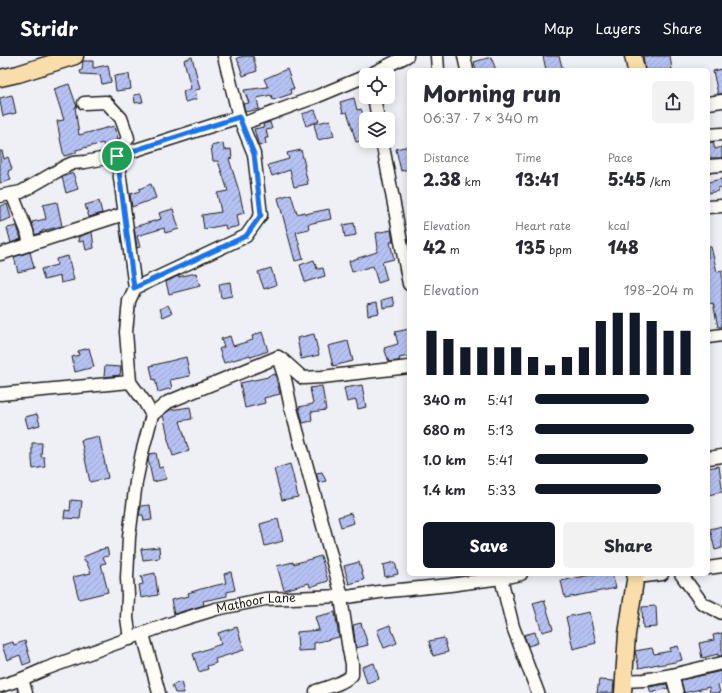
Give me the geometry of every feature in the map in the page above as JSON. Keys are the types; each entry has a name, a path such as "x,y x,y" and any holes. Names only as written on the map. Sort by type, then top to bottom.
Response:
{"main road":[{"path":"0,78 18,74 75,56"},
{"path":"633,56 636,68"},
{"path":"623,687 627,634 636,576"}],"street":[{"path":"134,288 246,236 261,215 254,154 240,120 224,56"},
{"path":"382,68 407,56"},
{"path":"437,56 438,68"},
{"path":"464,56 467,68"},
{"path":"30,245 27,231 6,195 21,192 73,163 117,156 240,120 318,96 359,79"},
{"path":"710,103 722,101"},
{"path":"84,103 106,102 121,118 128,138 117,156 134,288 128,301 126,332 130,382 152,414"},
{"path":"710,135 722,134"},
{"path":"383,148 407,273"},
{"path":"710,166 722,165"},
{"path":"710,208 722,206"},
{"path":"0,254 124,214"},
{"path":"710,337 722,335"},
{"path":"278,357 303,378 407,366"},
{"path":"130,639 127,618 129,537 136,482 152,414 168,402 278,357"},
{"path":"278,357 342,597 352,664 352,675 336,685 316,691"},
{"path":"0,394 130,382"},
{"path":"710,458 722,456"},
{"path":"710,568 722,566"},
{"name":"Mathoor Lane","path":"0,686 22,680 45,669 180,620 216,609 264,599 342,597 450,585 510,576"},
{"path":"682,576 702,603 722,613"},
{"path":"500,578 513,627 538,693"},
{"path":"143,634 160,693"},
{"path":"623,687 644,680 672,676 722,664"},
{"path":"672,676 677,693"},
{"path":"22,680 26,693"}],"building":[{"path":"253,56 257,71 243,76 237,58"},
{"path":"543,56 559,56 562,68 546,68"},
{"path":"643,56 670,56 672,68 645,68"},
{"path":"192,57 200,89 195,90 197,99 185,102 183,91 191,89 184,60"},
{"path":"491,57 495,68 476,68 474,62"},
{"path":"83,61 93,61 93,68 108,65 111,82 102,84 100,75 81,74 80,71 82,70"},
{"path":"287,69 294,89 290,89 291,94 273,100 271,95 257,98 259,109 245,112 243,104 249,103 244,90 268,87 264,79"},
{"path":"722,69 722,94 718,94 713,71"},
{"path":"129,74 131,89 116,91 114,76"},
{"path":"69,84 77,107 75,107 79,135 114,126 118,139 116,144 104,147 103,143 76,150 76,153 64,156 57,121 64,120 54,89"},
{"path":"141,94 143,102 135,103 134,95"},
{"path":"12,95 16,113 3,116 0,98"},
{"path":"354,98 357,110 361,109 362,112 359,112 359,141 356,142 347,112 343,113 340,102"},
{"path":"315,110 319,121 306,126 302,114"},
{"path":"330,120 334,136 318,140 314,124"},
{"path":"270,122 272,129 266,130 268,138 265,138 266,144 259,146 254,129 264,127 263,124"},
{"path":"710,142 713,142 715,149 722,147 722,158 710,158"},
{"path":"223,143 224,150 231,149 232,158 229,159 244,213 237,215 239,226 226,229 225,225 204,229 202,215 221,212 217,193 228,191 218,161 213,161 211,146"},
{"path":"407,146 407,170 401,171 396,149"},
{"path":"301,150 308,184 294,187 290,170 272,176 268,165 289,159 287,153"},
{"path":"0,151 2,151 4,159 8,157 12,169 8,171 11,180 0,183"},
{"path":"73,173 78,189 66,193 62,177"},
{"path":"722,179 722,187 718,188 718,191 710,193 710,182"},
{"path":"151,184 156,198 132,207 130,194 140,191 139,189"},
{"path":"291,194 297,214 305,212 305,214 329,209 331,219 308,224 309,229 296,232 303,259 295,261 278,198"},
{"path":"99,201 102,213 89,217 85,205"},
{"path":"57,202 62,226 42,231 35,235 32,222 46,219 43,205"},
{"path":"7,204 11,218 0,222 0,206"},
{"path":"173,209 179,229 165,233 164,228 137,236 140,247 137,248 134,227 161,219 159,213"},
{"path":"354,223 356,235 345,237 343,225"},
{"path":"17,226 21,239 11,243 7,228"},
{"path":"391,230 393,242 390,242 394,259 382,262 387,280 378,283 373,266 352,272 349,261 377,252 378,248 376,233"},
{"path":"92,232 94,248 86,250 84,241 79,242 78,237"},
{"path":"710,247 717,272 722,271 722,327 718,327 713,303 710,304"},
{"path":"30,252 34,268 18,272 14,257"},
{"path":"68,256 74,280 61,283 60,276 44,280 41,269 57,265 56,259"},
{"path":"314,260 317,269 323,268 325,276 305,282 300,265"},
{"path":"271,268 276,285 264,289 258,272"},
{"path":"196,273 200,286 169,294 166,282 178,276"},
{"path":"230,282 232,296 221,298 219,284"},
{"path":"393,297 395,306 383,308 382,300"},
{"path":"377,302 379,313 368,315 367,304"},
{"path":"168,305 172,313 163,317 160,309"},
{"path":"407,329 407,356 399,358 400,360 397,361 389,362 384,348 398,344 395,332"},
{"path":"262,332 268,351 251,357 250,355 224,363 219,349 224,347 221,339 230,336 233,346 253,340 252,336"},
{"path":"314,334 319,355 301,359 297,338"},
{"path":"348,341 353,361 333,366 328,346"},
{"path":"89,348 94,367 75,372 72,357 79,355 78,351"},
{"path":"186,357 190,376 170,380 172,388 158,392 155,379 153,380 150,366"},
{"path":"105,366 121,367 120,375 104,377"},
{"path":"275,374 280,394 264,398 265,403 245,408 240,383"},
{"path":"362,385 366,407 358,409 356,400 347,402 344,388"},
{"path":"322,386 326,410 311,412 312,421 303,423 299,407 313,404 310,388"},
{"path":"190,407 192,419 180,421 189,451 173,456 163,415 170,410"},
{"path":"37,414 40,425 28,428 25,417"},
{"path":"99,436 108,478 90,482 81,440"},
{"path":"32,443 42,443 41,457 44,457 45,467 33,469"},
{"path":"156,453 159,468 163,467 166,479 153,482 148,459 149,454"},
{"path":"290,464 298,497 282,500 274,469"},
{"path":"719,466 722,492 710,495 710,468"},
{"path":"322,472 326,481 319,483 316,473"},
{"path":"71,500 82,501 80,519 64,518 65,510 70,511"},
{"path":"150,505 152,520 144,521 143,515 139,515 141,506"},
{"path":"351,513 354,523 341,527 338,517"},
{"path":"278,519 283,541 265,546 260,524"},
{"path":"722,526 722,548 715,550 710,529"},
{"path":"159,547 160,558 143,560 141,549"},
{"path":"107,548 109,556 103,557 106,563 101,564 108,592 79,599 73,577 91,573 83,557"},
{"path":"321,556 328,581 310,587 309,583 284,590 277,566 293,562 293,564"},
{"path":"359,562 364,580 349,584 344,566"},
{"path":"395,562 398,574 385,577 383,565"},
{"path":"231,572 235,590 227,592 227,596 203,601 204,605 174,614 171,600 189,596 188,593 226,583 224,574"},
{"path":"155,573 158,595 141,598 139,585 143,584 141,576"},
{"path":"585,576 613,576 616,588 565,598 561,581"},
{"path":"544,600 553,629 542,632 533,603"},
{"path":"656,606 657,627 643,628 642,607"},
{"path":"335,612 339,637 314,643 314,650 298,651 297,632 319,630 315,617"},
{"path":"589,612 596,643 573,649 566,617"},
{"path":"361,623 368,645 356,648 353,625"},
{"path":"390,625 397,643 384,648 377,630"},
{"path":"237,627 244,650 215,659 216,663 207,666 208,669 199,672 193,654 221,644 218,633"},
{"path":"535,632 538,643 528,646 524,635"},
{"path":"722,633 722,656 718,656 718,654 702,658 699,643 714,640 713,635"},
{"path":"444,638 448,652 433,656 429,641"},
{"path":"25,641 31,662 23,665 20,655 7,660 2,645 13,642 14,645"},
{"path":"678,646 682,660 639,668 635,651 652,648 654,654 671,651 670,648"},
{"path":"374,663 379,679 367,683 362,667"},
{"path":"722,671 722,684 718,685 720,693 710,693 709,687 684,693 681,680"},
{"path":"599,680 614,681 613,693 597,693"},
{"path":"181,682 184,693 175,693 172,685"},
{"path":"667,684 668,688 651,693 649,687"}],"route":[{"path":"239,117 254,154 261,215 246,236 134,288 117,156 239,117"}]}
